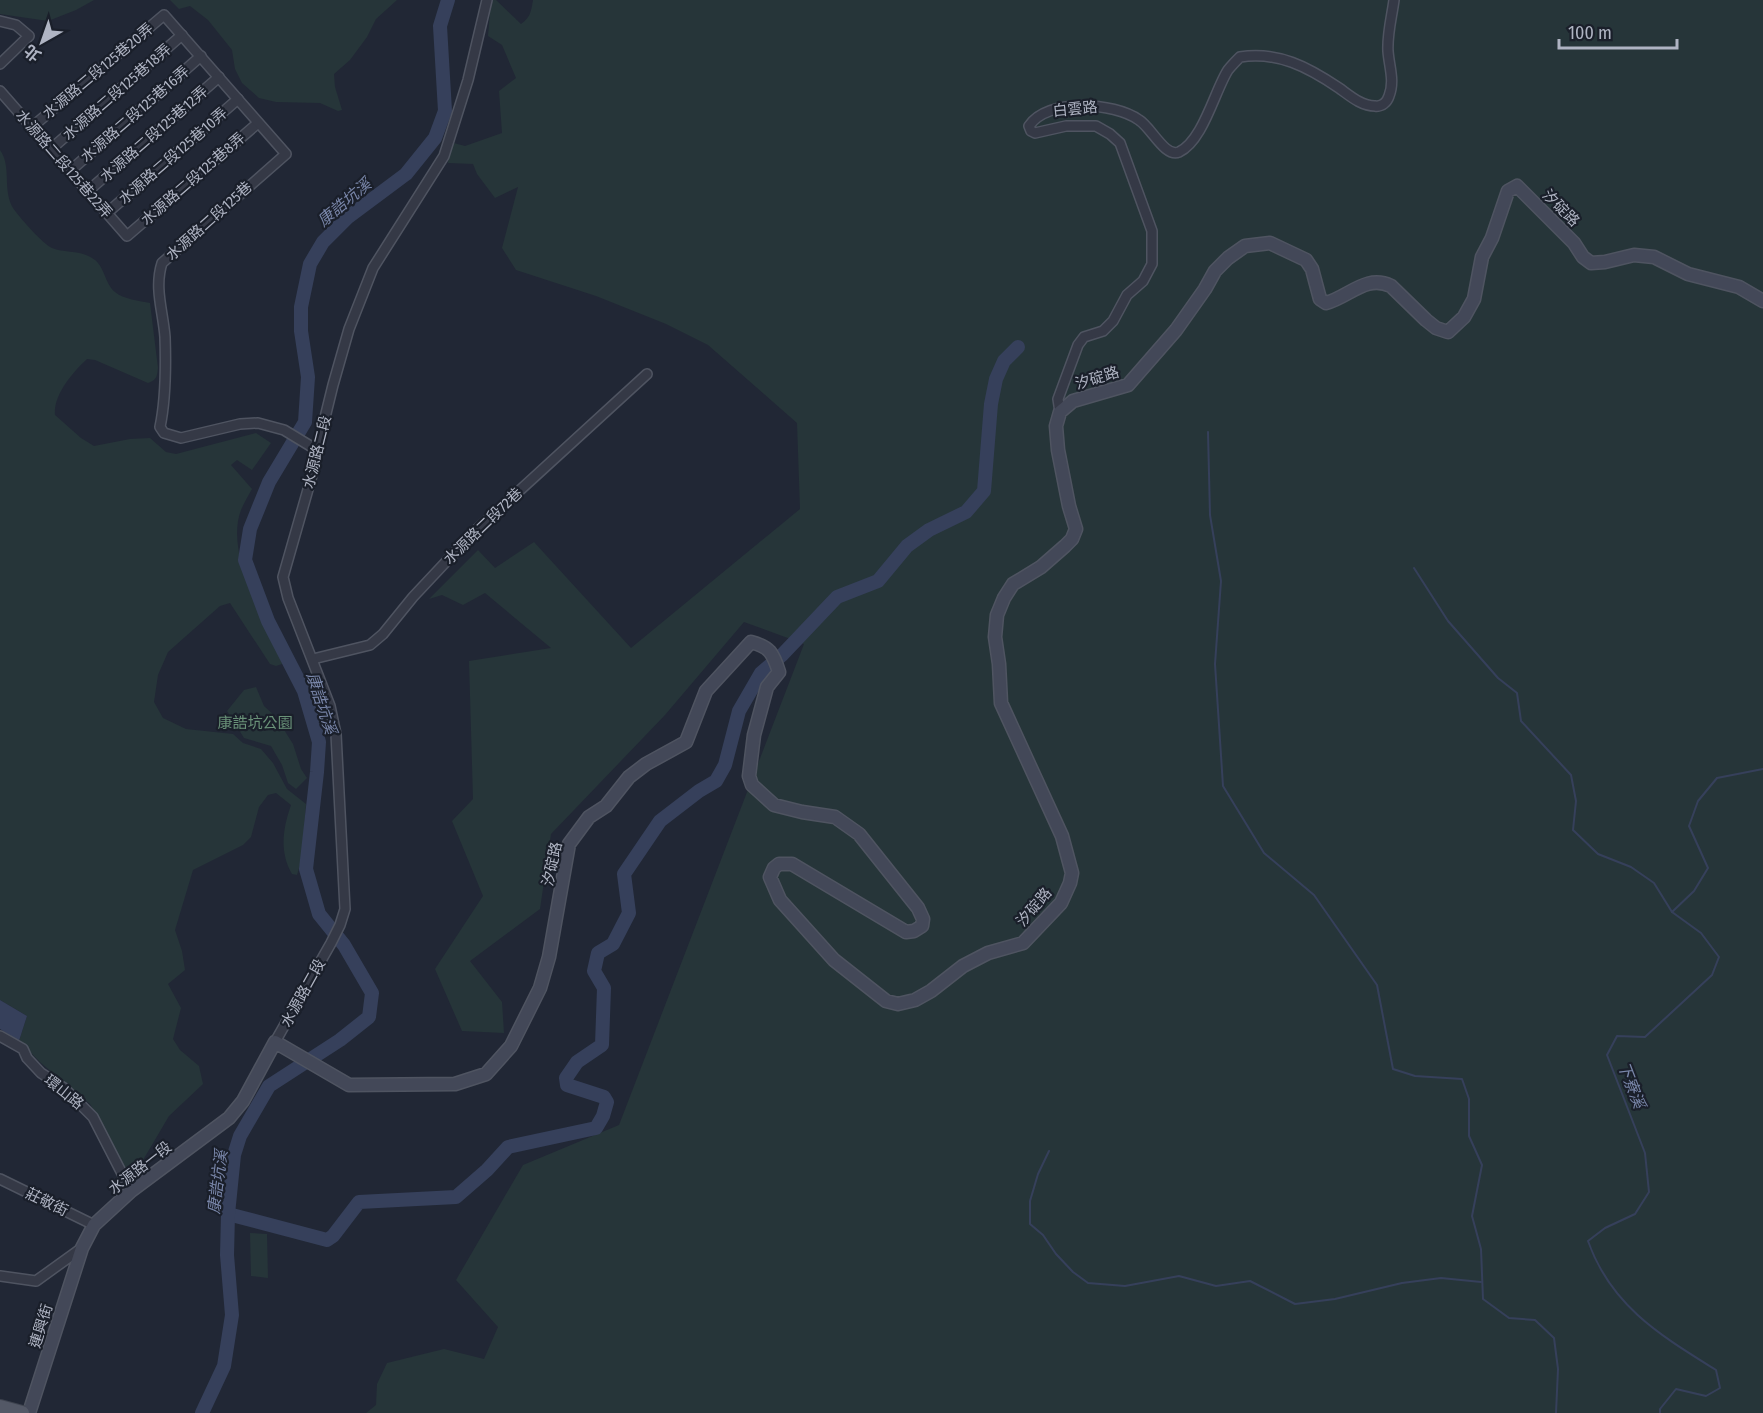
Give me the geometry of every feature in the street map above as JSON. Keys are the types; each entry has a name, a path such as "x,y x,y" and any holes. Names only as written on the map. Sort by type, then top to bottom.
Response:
{"main road":[{"path":"0,1407 22,1413"}],"street":[{"name":"水源路二段","path":"275,1042 331,943 345,909 336,734 330,706 288,598 284,577 315,465 314,448 349,329 370,276 444,156 468,80 487,0"},
{"name":"白雲路","path":"1060,412 1058,399 1078,345 1084,337 1103,331 1113,321 1127,295 1143,281 1152,264 1152,231 1120,143 1095,126 1066,126 1035,133 1029,126 1034,119 1054,110 1102,106 1139,119 1165,149 1172,153 1180,152 1192,140 1205,120 1227,71 1240,57 1258,54 1276,57 1309,69 1355,100 1376,107 1384,104 1389,96 1392,80 1388,49 1394,0"},
{"name":"水源路二段125巷","path":"164,15 286,154 162,262 157,285 165,338 164,409 160,427 164,433 181,438 240,424 258,423 284,430 314,448"},
{"name":"水源路二段125巷20弄","path":"32,127 164,15"},
{"path":"0,21 16,25 29,36 0,64"},
{"name":"水源路二段125巷18弄","path":"51,149 182,35"},
{"name":"水源路二段125巷16弄","path":"70,171 201,56"},
{"name":"水源路二段125巷12弄","path":"88,191 219,77"},
{"name":"水源路二段125巷22弄","path":"0,91 127,236"},
{"name":"水源路二段125巷10弄","path":"107,213 238,99"},
{"name":"水源路二段125巷8弄","path":"127,236 258,123"},
{"name":"汐碇路","path":"275,1042 349,1085 455,1084 486,1074 511,1046 540,988 549,957 569,844 589,817 606,806 629,777 686,742 706,692 751,642 770,650 779,672 767,687 754,735 749,776 752,785 774,805 835,817 859,834 918,908 923,919 922,926 914,931 906,932 792,864 779,864 774,868 770,877 780,900 834,960 886,1001 898,1004 915,1000 931,991 963,966 988,953 1016,947 1023,943 1060,903 1070,883 1072,873 1062,836 1001,704 995,637 997,615 1013,584 1041,567 1072,539 1076,529 1058,450 1056,426 1060,412 1073,401 1128,385 1176,330 1215,271 1245,246 1270,243 1306,260 1312,269 1320,299 1326,303 1368,283 1383,282 1391,286 1436,328 1448,332 1464,317 1474,299 1482,257 1492,238 1508,190 1517,186 1591,263 1634,255 1654,257 1688,274 1739,287 1763,301"},
{"name":"水源路二段72巷","path":"313,659 370,645 473,533 647,374"},
{"name":"環山路","path":"0,1036 23,1049 27,1058 41,1073 64,1088 93,1117 131,1191"},
{"name":"水源路一段","path":"0,1276 36,1281 82,1248 94,1225 131,1191 229,1118 243,1101 275,1042"},
{"name":"莊敬街","path":"0,1179 94,1225"},
{"name":"連興街","path":"29,1413 82,1248"}],"green space":[{"path":"0,0 94,0 48,21 0,14"},
{"path":"170,0 397,0 376,19 367,37 350,60 334,74 335,87 342,110 338,111 320,103 276,102 259,98 242,83 235,69 232,50 208,20 190,6 179,9"},
{"path":"491,0 496,0 521,24 529,16 533,0 1763,0 1763,1413 366,1413 376,1405 377,1384 387,1363 444,1349 484,1359 498,1327 456,1280 523,1165 619,1125 804,644 744,622 665,715 551,834 540,909 470,961 502,1002 504,1033 462,1031 435,969 483,896 452,821 473,799 469,661 551,648 485,593 463,605 442,595 429,599 478,550 495,568 534,542 631,648 800,509 797,423 708,345 666,324 596,296 516,270 502,248 518,187 495,198 477,174 473,164 448,163 450,142 465,146 502,133 499,91 516,78 502,45 488,36"},
{"path":"0,150 6,164 8,193 13,208 37,236 52,248 92,258 100,265 115,292 127,298 150,303 158,368 155,379 148,383 95,360 87,359 70,377 61,392 55,407 55,415 81,438 94,446 130,439 150,438 166,452 176,454 256,433 271,443 252,470 237,460 231,465 252,489 241,510 237,527 238,545 248,584 282,664 276,666 270,664 230,603 220,606 168,652 158,675 154,702 163,718 186,729 233,734 243,743 261,749 273,763 287,789 306,804 302,858 297,875 292,874 284,849 286,822 291,805 276,793 268,795 259,807 251,837 243,845 193,870 175,930 185,970 168,984 181,1008 173,1039 180,1050 199,1066 203,1084 169,1116 136,1172 129,1173 122,1166 107,1133 90,1104 41,1063 19,1041 27,1016 0,1000"},
{"name":"康誥坑公園","path":"256,687 264,706 276,717 293,744 301,769 307,778 296,789 288,783 282,765 271,746 244,738 227,711 244,690"},
{"path":"250,1233 267,1234 268,1278 251,1276"}],"water":[{"path":"0,1000 27,1016 19,1041 0,1029"}],"waterway":[{"name":"康誥坑溪","path":"202,1413 224,1366 232,1315 227,1255 228,1214 234,1155 240,1136 269,1086 340,1040 369,1017 372,993 344,945 319,914 306,869 319,742 304,691 268,621 245,560 250,529 269,482 305,422 308,377 301,331 301,307 310,264 323,242 347,218 406,174 435,138 445,111 440,26 448,0"},
{"path":"228,1214 327,1240 333,1236 359,1202 456,1197 487,1170 508,1147 596,1128 607,1102 604,1097 567,1085 566,1078 577,1062 602,1045 604,988 594,971 598,953 613,944 629,913 624,874 660,821 716,781 725,765 739,711 761,673 782,655 837,597 878,581 907,546 929,530 966,512 984,491 991,404 996,379 1004,361 1018,347"},
{"path":"1208,432 1210,515 1221,581 1215,664 1223,786 1264,853 1314,895 1377,985 1393,1069 1415,1076 1462,1079 1469,1099 1469,1136 1482,1165 1472,1216 1481,1249 1483,1299 1509,1318 1535,1320 1554,1338 1558,1369 1556,1413"},
{"name":"下寮溪","path":"1414,568 1448,621 1498,678 1517,693 1521,721 1571,775 1576,801 1573,830 1598,854 1631,867 1654,883 1672,912 1701,933 1719,957 1712,975 1645,1037 1617,1036 1607,1055 1645,1153 1649,1192 1635,1214 1605,1228 1588,1241 1598,1264 1624,1301 1657,1331 1716,1370 1720,1388 1706,1396 1676,1389 1660,1409 1660,1413"},
{"name":"下寮溪","path":"1672,912 1694,891 1708,868 1689,826 1698,801 1717,778 1763,769"},
{"path":"1049,1151 1038,1174 1030,1201 1030,1224 1043,1235 1056,1254 1073,1272 1088,1283 1125,1286 1179,1276 1216,1286 1250,1281 1295,1304 1335,1299 1402,1283 1441,1278 1481,1282"}]}
